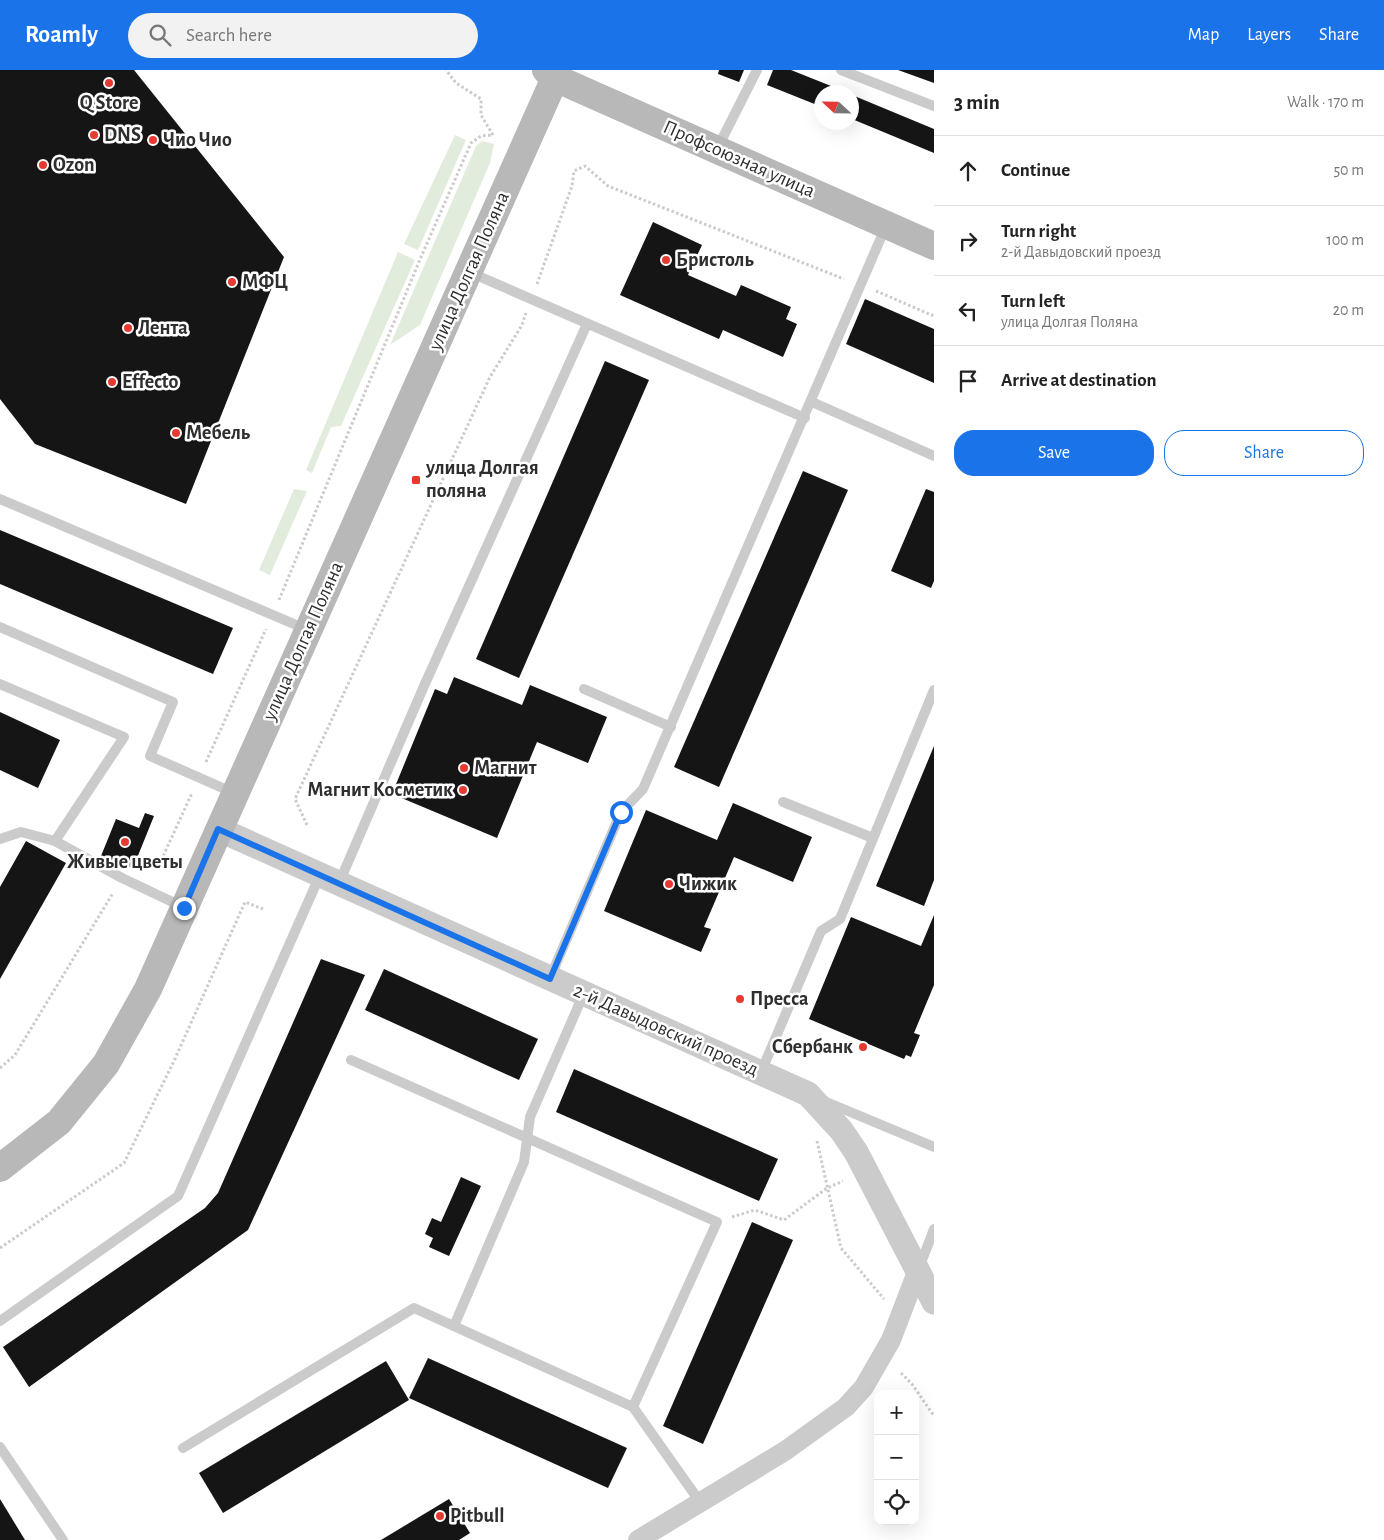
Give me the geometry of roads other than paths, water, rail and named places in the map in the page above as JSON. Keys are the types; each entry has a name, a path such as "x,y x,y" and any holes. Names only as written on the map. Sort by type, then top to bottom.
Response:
{"main road":[{"name":"Профсоюзная улица","path":"551,74 934,246"},
{"name":"улица Долгая Поляна","path":"0,1168 59,1122 106,1064 148,989 468,272 551,74"}],"street":[{"name":"2-й Давыдовский проезд","path":"218,829 808,1094 841,1130 866,1171 934,1302"},
{"path":"638,1540 785,1451 846,1406 864,1387 887,1348 917,1272"}],"lane":[{"path":"717,150 758,70"},
{"path":"841,70 934,106"},
{"path":"550,979 621,812 643,789 671,727 812,402 859,284 886,225"},
{"path":"468,272 805,418"},
{"path":"0,1321 178,1196 424,686 587,324"},
{"path":"812,402 934,456"},
{"path":"0,499 308,630"},
{"path":"0,627 173,702 150,756 234,794"},
{"path":"0,684 124,737 55,841"},
{"path":"584,689 671,727"},
{"path":"761,1072 821,931 840,919 934,690"},
{"path":"782,802 874,838"},
{"path":"0,839 21,832 55,841 122,878 184,908"},
{"path":"454,1326 524,1162 530,1117 584,993"},
{"path":"351,1060 717,1222 633,1407"},
{"path":"808,1094 934,1147"},
{"path":"917,1272 934,1229"},
{"path":"183,1448 414,1308 633,1407 700,1502"},
{"path":"0,1448 63,1540"}],"place":[{"name":"Q Store","path":"109,83"},
{"name":"DNS","path":"94,135"},
{"name":"Чио Чио","path":"153,140"},
{"name":"Ozon","path":"43,165"},
{"name":"Бристоль","path":"666,260"},
{"name":"МФЦ","path":"232,282"},
{"name":"Лента","path":"128,328"},
{"name":"Effecto","path":"112,382"},
{"name":"Мебель","path":"176,433"},
{"name":"улица Долгая поляна","path":"416,480"},
{"name":"Магнит","path":"464,768"},
{"name":"Магнит Косметик","path":"463,790"},
{"name":"Живые цветы","path":"125,842"},
{"name":"Чижик","path":"669,884"},
{"name":"Пресса","path":"740,999"},
{"name":"Сбербанк","path":"863,1047"},
{"name":"Pitbull","path":"440,1516"}]}
